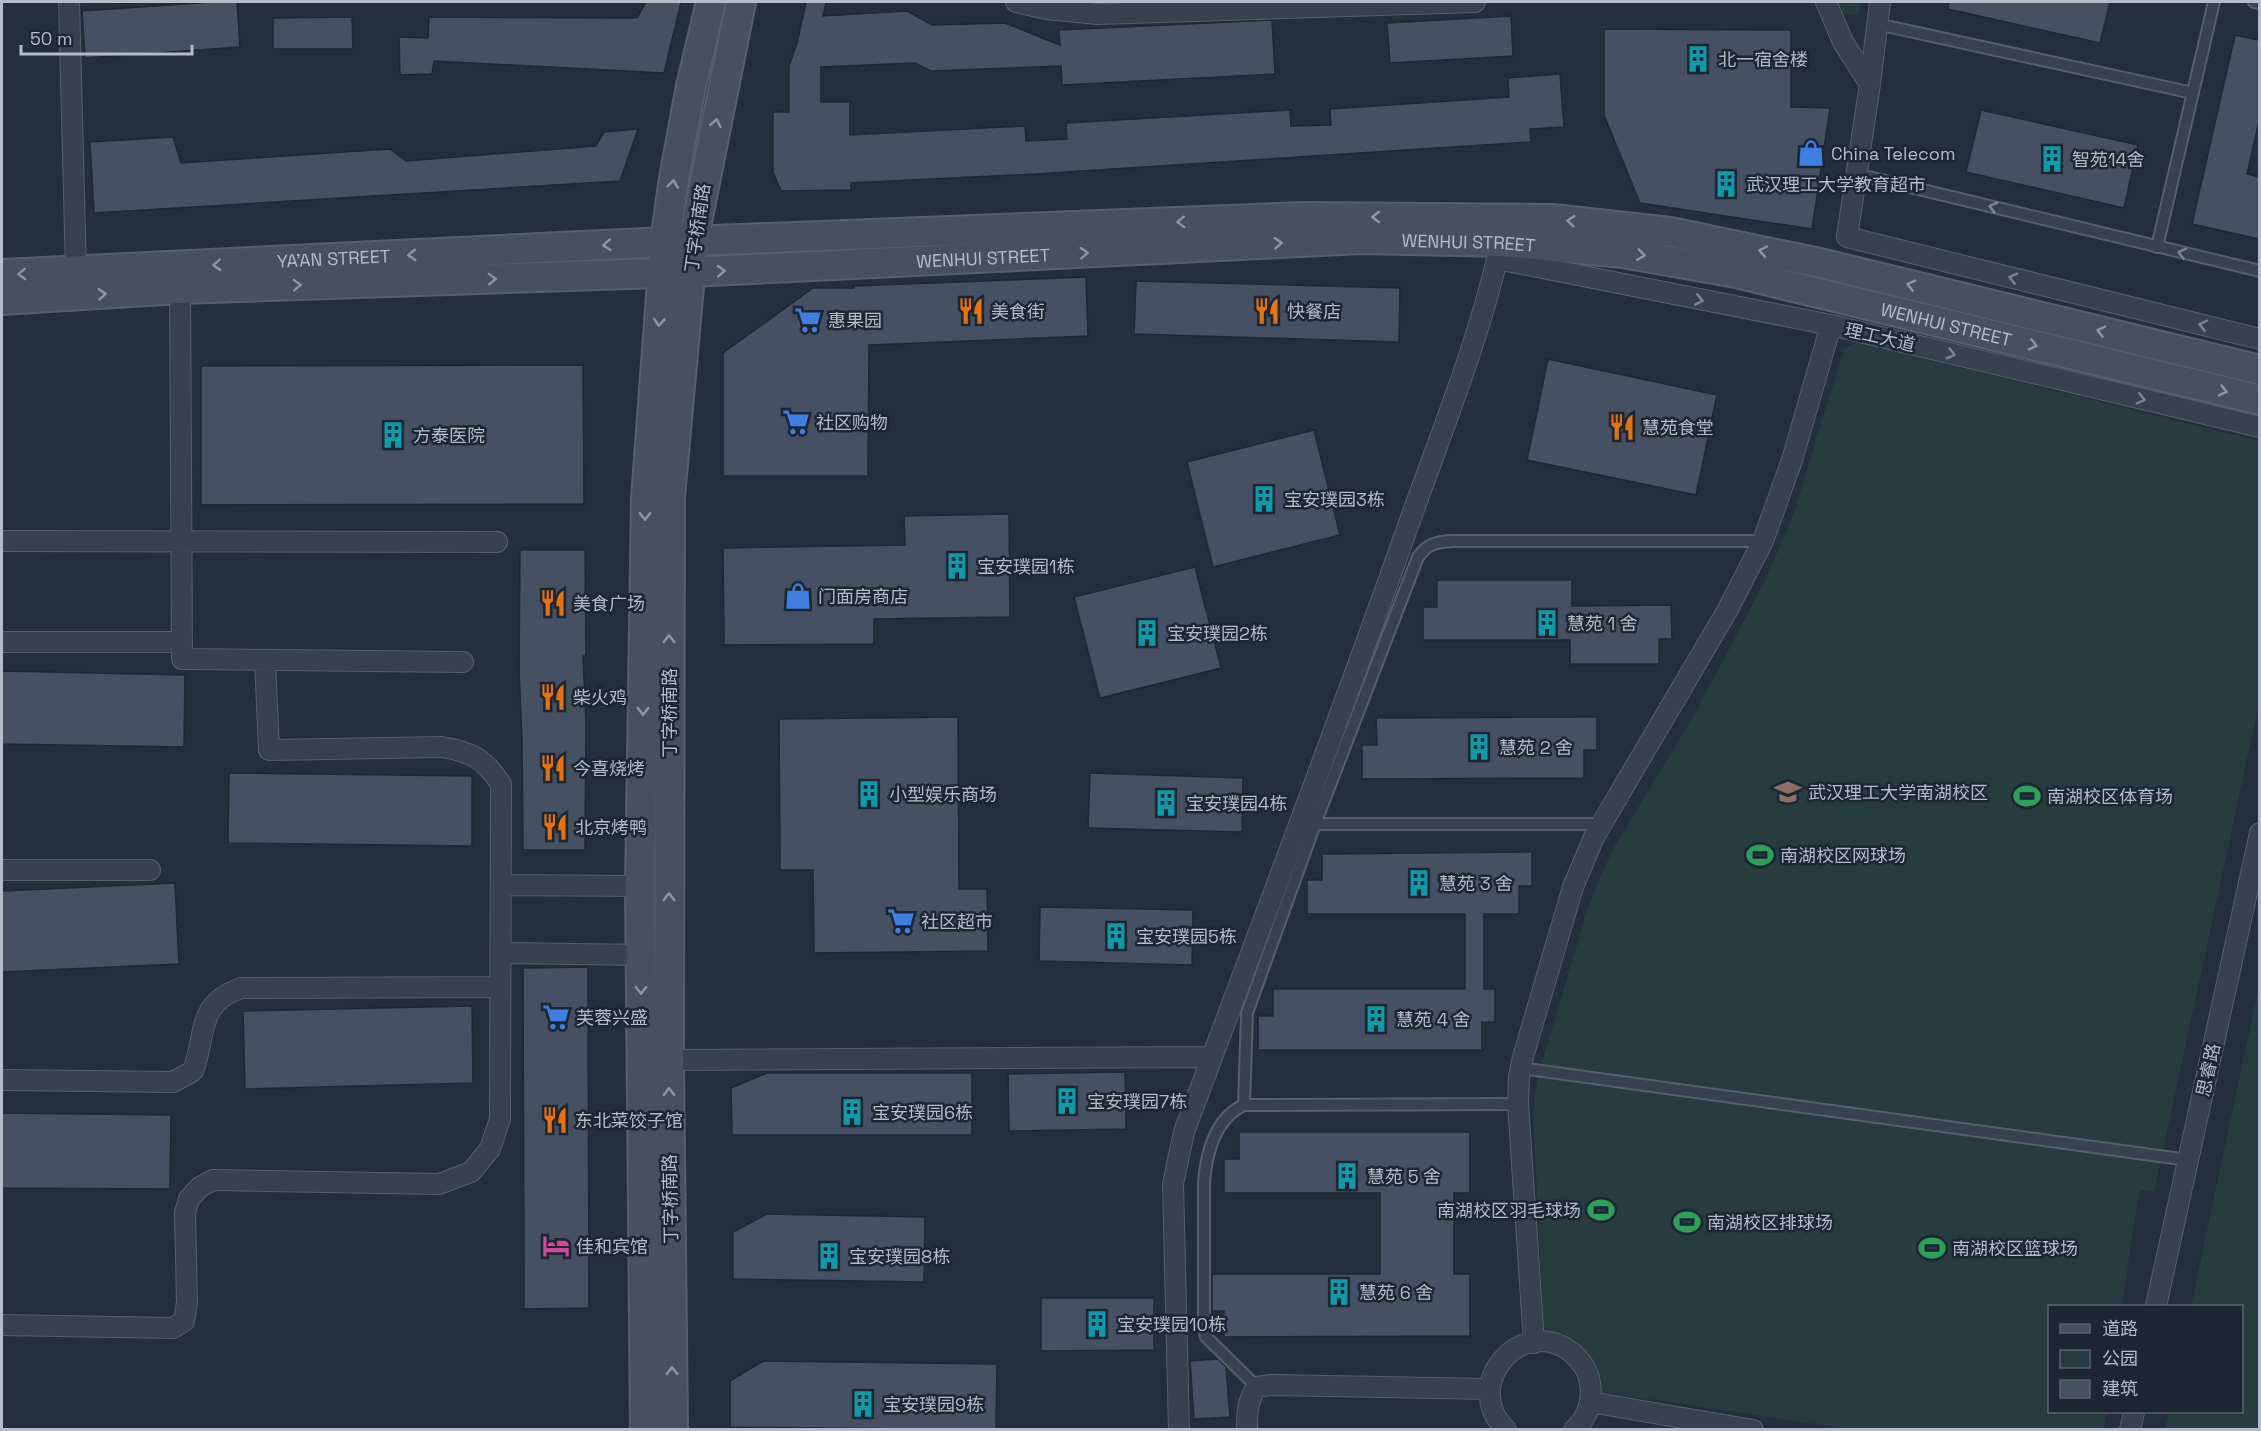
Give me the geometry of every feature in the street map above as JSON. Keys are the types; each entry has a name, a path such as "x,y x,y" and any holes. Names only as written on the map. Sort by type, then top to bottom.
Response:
{"main road":[{"name":"丁字桥南路","path":"673,1430 655,1060 640,955 646,498 665,242 691,86 711,2"},
{"name":"丁字桥南路","path":"645,1430 670,497 693,242 741,2"},
{"name":"WENHUI STREET","path":"665,242 1305,217 1554,219 1670,232 1820,263 2259,370"},
{"name":"WENHUI STREET","path":"663,273 1362,239 1499,251 1623,253 1736,273 2259,400"},
{"name":"YA'AN STREET","path":"2,300 180,278 665,242"},
{"name":"YA'AN STREET","path":"2,274 76,271 180,278 663,273"}],"street":[{"path":"69,2 76,271"},
{"path":"1016,2 1046,9 1098,14 1278,5 1476,2"},
{"path":"1826,2 1843,42 1870,84"},
{"path":"1880,2 1848,237 2259,339"},
{"path":"1179,1430 1173,1184 1184,1131 1344,705 1465,363 1499,251"},
{"name":"理工大道","path":"1499,251 1831,325 2259,427"},
{"path":"180,278 182,659 463,662"},
{"path":"1534,1343 1518,1104 1520,1068 1573,887 1600,824 1727,611 1763,541 1792,460 1831,325"},
{"path":"2,541 497,542"},
{"path":"2,642 182,642"},
{"path":"2,1325 173,1328 184,1321 187,1302 185,1213 189,1199 200,1187 213,1180 439,1184 471,1172 490,1149 500,1119 501,784 492,770 479,758 464,751 442,747 269,750 265,660"},
{"name":"思睿路","path":"2156,1305 2259,833"},
{"path":"2,870 150,870"},
{"path":"501,885 640,886"},
{"path":"501,953 640,955"},
{"path":"2,1080 173,1082 193,1071 200,1052 203,1030 210,1008 224,994 241,988 500,987"},
{"path":"655,1060 1212,1057"},
{"path":"1506,1430 1494,1414 1490,1389 1497,1367 1503,1358 1523,1345 1534,1343 1558,1345 1578,1358 1589,1378 1590,1402 1586,1414 1574,1430"},
{"path":"1248,1430 1247,1408 1257,1387 1272,1385 1490,1389"},
{"path":"1590,1402 1753,1430"},
{"path":"2130,1430 2134,1413"}],"lane":[{"path":"2157,247 2214,2"},
{"path":"2254,2 2259,3"},
{"path":"1877,24 2193,93"},
{"path":"1856,174 2259,272"},
{"path":"1244,1105 1247,1013 1315,824 1418,557 1431,543 1454,541 1763,541"},
{"path":"1315,824 1600,824"},
{"path":"1520,1068 2188,1160"},
{"path":"1257,1387 1206,1337 1204,1326 1206,1161 1210,1146 1226,1118 1236,1108 1244,1105 1518,1104"}],"green space":[{"path":"1835,2 1860,2 1858,15 1839,13"},
{"path":"1857,342 2259,441 2259,703 2154,1192 2139,1190 2122,1305 2048,1305 2048,1413 2107,1413 2104,1429 1848,1429 1601,1392 1594,1368 1582,1350 1566,1337 1543,1327 1533,1107 1538,1076 1587,911 1613,849 1696,712 1766,579 1794,513 1844,349"},
{"path":"2259,986 2259,1429 2165,1429 2169,1413 2243,1413 2243,1305 2191,1305"}],"building":[{"path":"237,2 240,47 85,58 82,11"},
{"path":"646,2 681,2 664,73 434,61 432,74 400,75 399,37 428,38 429,17 637,18"},
{"path":"806,2 826,2 823,16 907,11 932,25 1005,23 1060,45 1059,30 1272,20 1275,74 1062,85 1061,66 931,71 915,63 821,67 821,102 850,102 850,135 1025,126 1026,141 1067,139 1066,123 1290,110 1291,126 1331,125 1330,109 1509,97 1508,78 1560,74 1564,127 1530,129 1531,142 1035,174 851,183 851,190 781,191 773,172 773,112 789,112 789,66 797,43"},
{"path":"1949,2 2110,2 2100,43 1948,9"},
{"path":"1511,16 1513,56 1390,63 1387,23"},
{"path":"352,17 353,49 273,49 273,18"},
{"path":"1604,29 1791,30 1791,107 1830,108 1812,229 1640,203 1604,115"},
{"path":"2235,35 2259,40 2259,121 2247,174 2259,177 2259,239 2192,224"},
{"name":"智苑14舍","path":"1981,110 2138,145 2124,208 1966,172"},
{"path":"638,129 620,181 94,213 90,142 173,137 181,163 390,149 406,161 596,146 604,132"},
{"path":"1086,277 1088,336 869,345 868,476 723,476 723,353 813,288"},
{"name":"快餐店","path":"1136,281 1400,288 1399,342 1134,334"},
{"name":"慧苑食堂","path":"1548,359 1717,395 1696,495 1527,460"},
{"name":"方泰医院","path":"583,365 584,504 201,505 201,366"},
{"name":"宝安璞园3栋","path":"1314,430 1340,535 1213,567 1187,462"},
{"path":"1009,514 1010,617 874,619 874,644 724,645 723,548 905,545 904,516"},
{"path":"520,550 585,550 586,656 583,656 586,725 585,850 523,850 519,669"},
{"name":"宝安璞园2栋","path":"1195,567 1221,668 1100,698 1074,597"},
{"name":"慧苑 1 舍","path":"1437,580 1572,580 1572,606 1671,605 1672,639 1659,639 1659,664 1570,664 1570,640 1423,640 1423,607 1437,607"},
{"path":"2,671 185,675 184,747 2,744"},
{"name":"小型娱乐商场","path":"958,717 959,889 987,889 988,951 814,953 813,870 780,870 779,719"},
{"name":"慧苑 2 舍","path":"1597,717 1597,750 1584,750 1584,778 1362,779 1362,745 1377,745 1376,718"},
{"path":"229,773 472,776 472,846 228,843"},
{"name":"宝安璞园4栋","path":"1090,773 1243,778 1242,832 1088,828"},
{"path":"1532,852 1532,886 1519,886 1519,914 1484,914 1484,989 1495,989 1495,1022 1482,1022 1482,1050 1258,1050 1258,1016 1273,1016 1273,989 1465,989 1465,914 1307,914 1307,880 1322,880 1322,854"},
{"path":"175,883 179,964 2,972 2,891"},
{"name":"宝安璞园5栋","path":"1040,907 1193,910 1192,965 1039,961"},
{"path":"588,967 589,1308 524,1309 523,968"},
{"path":"472,1006 473,1083 245,1089 243,1011"},
{"name":"宝安璞园7栋","path":"1125,1072 1126,1129 1009,1131 1008,1074"},
{"name":"宝安璞园6栋","path":"767,1073 972,1073 972,1135 732,1135 731,1088"},
{"path":"2,1113 171,1115 170,1189 2,1188"},
{"path":"1239,1132 1470,1132 1470,1193 1454,1193 1454,1274 1470,1274 1470,1336 1224,1337 1224,1311 1212,1311 1212,1274 1380,1274 1380,1193 1224,1193 1224,1159 1239,1159"},
{"name":"宝安璞园8栋","path":"767,1214 925,1217 924,1282 733,1279 733,1232"},
{"name":"宝安璞园10栋","path":"1041,1298 1154,1298 1154,1350 1041,1351"},
{"path":"1218,1359 1226,1367 1230,1417 1194,1419 1190,1361"},
{"name":"宝安璞园9栋","path":"763,1361 997,1364 996,1430 730,1427 730,1381"}],"place":[{"name":"北一宿舍楼","path":"1698,59"},
{"name":"China Telecom","path":"1811,153"},
{"name":"智苑14舍","path":"2052,159"},
{"name":"武汉理工大学教育超市","path":"1726,184"},
{"name":"美食街","path":"971,311"},
{"name":"快餐店","path":"1267,311"},
{"name":"惠果园","path":"808,320"},
{"name":"社区购物","path":"796,422"},
{"name":"慧苑食堂","path":"1622,427"},
{"name":"方泰医院","path":"393,435"},
{"name":"宝安璞园3栋","path":"1264,499"},
{"name":"宝安璞园1栋","path":"957,566"},
{"name":"门面房商店","path":"798,596"},
{"name":"美食广场","path":"553,603"},
{"name":"慧苑 1 舍","path":"1547,623"},
{"name":"宝安璞园2栋","path":"1147,633"},
{"name":"柴火鸡","path":"553,697"},
{"name":"慧苑 2 舍","path":"1479,747"},
{"name":"今喜烧烤","path":"553,768"},
{"name":"武汉理工大学南湖校区","path":"1788,792"},
{"name":"小型娱乐商场","path":"869,794"},
{"name":"南湖校区体育场","path":"2027,796"},
{"name":"宝安璞园4栋","path":"1166,803"},
{"name":"北京烤鸭","path":"555,827"},
{"name":"南湖校区网球场","path":"1760,855"},
{"name":"慧苑 3 舍","path":"1419,883"},
{"name":"社区超市","path":"901,921"},
{"name":"宝安璞园5栋","path":"1116,936"},
{"name":"芙蓉兴盛","path":"556,1017"},
{"name":"慧苑 4 舍","path":"1376,1019"},
{"name":"宝安璞园7栋","path":"1067,1101"},
{"name":"宝安璞园6栋","path":"852,1112"},
{"name":"东北菜饺子馆","path":"555,1120"},
{"name":"慧苑 5 舍","path":"1347,1176"},
{"name":"南湖校区羽毛球场","path":"1601,1210"},
{"name":"南湖校区排球场","path":"1687,1222"},
{"name":"佳和宾馆","path":"556,1246"},
{"name":"南湖校区篮球场","path":"1932,1248"},
{"name":"宝安璞园8栋","path":"829,1256"},
{"name":"慧苑 6 舍","path":"1339,1292"},
{"name":"宝安璞园10栋","path":"1097,1324"},
{"name":"宝安璞园9栋","path":"863,1404"}]}
